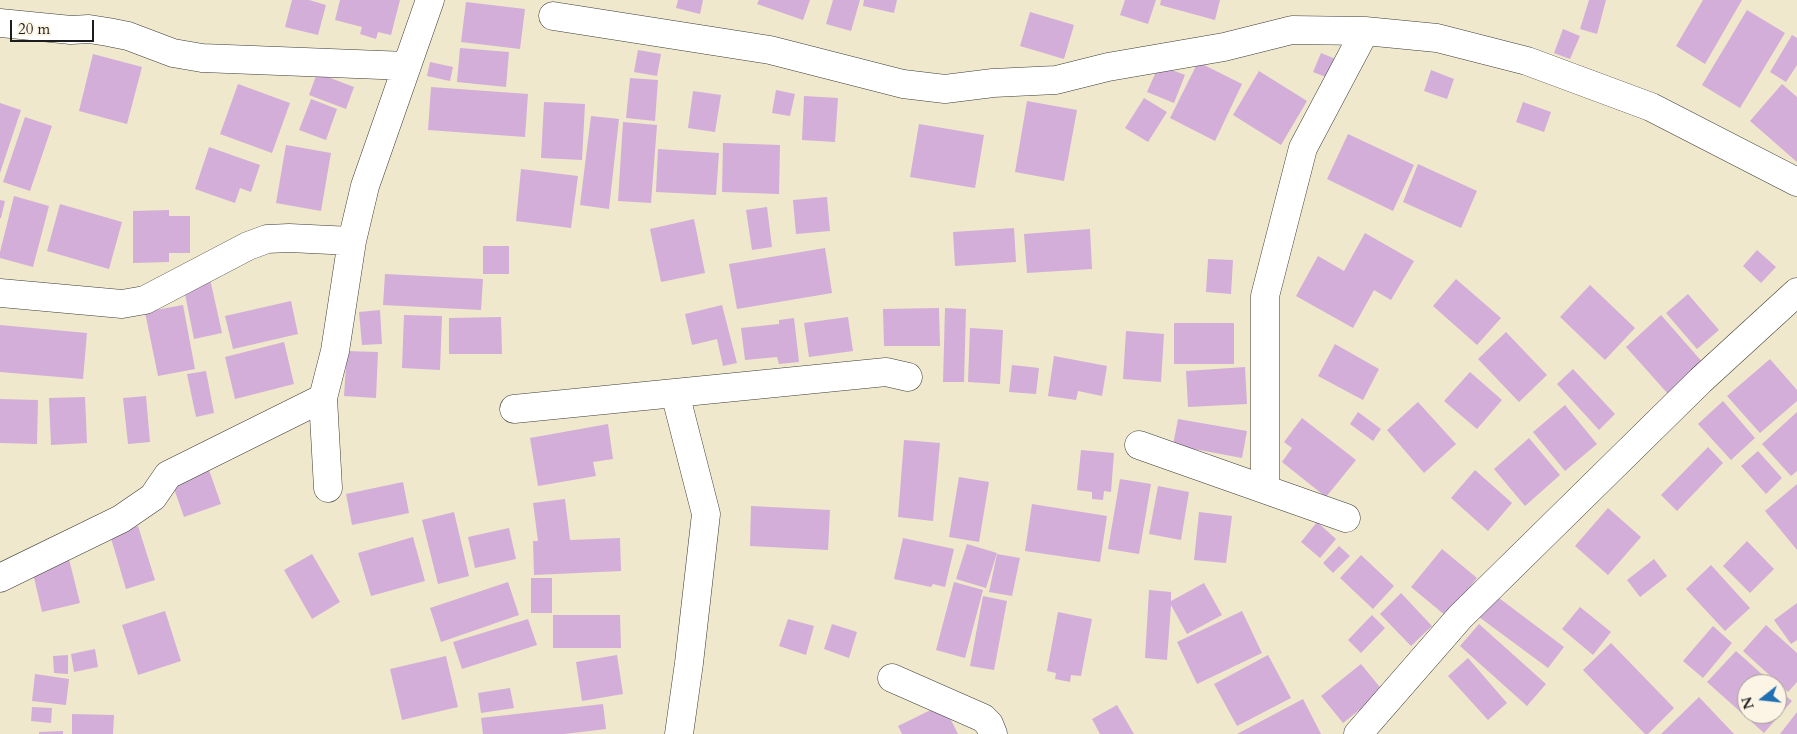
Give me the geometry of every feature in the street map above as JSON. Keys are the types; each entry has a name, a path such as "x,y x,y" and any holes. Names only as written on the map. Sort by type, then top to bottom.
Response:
{"street":[{"path":"328,488 323,398 335,351 352,241 365,186 430,0"},
{"path":"553,16 770,50 902,84 945,88 1056,80 1108,67 1224,47 1292,30 1365,31 1437,38 1526,61 1651,107 1797,182"},
{"path":"0,23 71,30 89,28 128,36 173,53 202,58 407,66"},
{"path":"1264,489 1265,296 1303,148 1365,31"},
{"path":"0,293 122,304 145,300 248,246 267,239 289,238 352,241"},
{"path":"1358,734 1460,617 1701,380 1797,292"},
{"path":"514,408 886,372 908,378"},
{"path":"675,392 706,514 679,734"},
{"path":"0,578 121,519 153,497 168,475 323,398"},
{"path":"1139,445 1346,518"},
{"path":"892,678 983,718 989,724 993,734"}],"building":[{"path":"292,0 309,0 326,5 318,35 285,27"},
{"path":"340,0 400,0 391,35 378,32 376,39 360,34 362,27 335,20"},
{"path":"678,0 703,0 700,14 676,8"},
{"path":"759,0 810,0 803,20 757,4"},
{"path":"833,0 860,0 851,31 826,24"},
{"path":"864,0 897,0 894,13 863,6"},
{"path":"1125,0 1156,0 1148,24 1120,15"},
{"path":"1161,0 1220,0 1215,20 1160,5"},
{"path":"1589,0 1606,0 1597,34 1580,29"},
{"path":"1703,0 1742,0 1705,64 1676,46"},
{"path":"466,2 525,9 520,49 461,42"},
{"path":"1747,10 1785,33 1740,108 1702,85"},
{"path":"1030,12 1074,25 1064,59 1020,46"},
{"path":"1563,29 1580,36 1570,59 1554,53"},
{"path":"1792,35 1797,38 1797,65 1786,82 1770,72"},
{"path":"460,48 509,52 506,87 457,82"},
{"path":"638,50 661,54 657,76 634,72"},
{"path":"1321,53 1338,60 1331,79 1313,72"},
{"path":"93,54 142,67 127,124 79,111"},
{"path":"430,62 453,67 450,81 427,76"},
{"path":"1198,62 1242,84 1215,141 1170,118"},
{"path":"1159,65 1185,75 1174,103 1147,92"},
{"path":"1431,70 1454,79 1447,99 1424,91"},
{"path":"1259,71 1307,101 1281,145 1233,115"},
{"path":"317,73 354,87 346,109 309,95"},
{"path":"630,78 658,80 655,121 626,118"},
{"path":"238,84 290,103 272,153 220,134"},
{"path":"1782,84 1797,97 1797,162 1750,121"},
{"path":"431,87 528,94 525,137 428,130"},
{"path":"776,90 795,94 790,116 772,113"},
{"path":"693,91 721,95 715,132 688,128"},
{"path":"804,96 838,98 835,142 802,140"},
{"path":"1144,98 1167,112 1148,142 1125,128"},
{"path":"311,99 337,109 326,140 299,130"},
{"path":"1027,101 1077,110 1064,181 1015,172"},
{"path":"544,102 585,104 582,160 541,158"},
{"path":"1523,102 1551,112 1544,132 1516,122"},
{"path":"0,103 21,110 0,173"},
{"path":"591,116 619,119 609,209 580,205"},
{"path":"25,117 52,126 30,191 3,182"},
{"path":"623,122 657,125 651,203 618,201"},
{"path":"919,124 984,135 975,188 910,177"},
{"path":"1348,134 1414,165 1393,211 1327,179"},
{"path":"723,143 780,145 779,194 722,192"},
{"path":"286,145 331,153 321,211 276,203"},
{"path":"209,147 260,165 251,192 240,188 235,203 195,189"},
{"path":"658,149 719,153 716,195 656,192"},
{"path":"1418,164 1477,191 1461,228 1403,202"},
{"path":"521,169 578,176 571,228 516,221"},
{"path":"14,196 49,206 33,267 0,258"},
{"path":"827,197 830,231 796,234 793,200"},
{"path":"0,200 5,201 1,218 0,218"},
{"path":"60,204 122,222 109,269 47,251"},
{"path":"767,207 772,247 752,250 746,210"},
{"path":"169,210 169,216 190,216 190,253 169,253 169,262 133,263 133,211"},
{"path":"694,219 705,273 661,282 650,229"},
{"path":"1014,228 1016,262 955,266 953,232"},
{"path":"1090,229 1092,269 1027,273 1024,234"},
{"path":"1365,233 1414,261 1391,300 1374,290 1353,328 1296,296 1318,256 1344,271"},
{"path":"483,246 509,246 509,274 483,274"},
{"path":"825,248 832,293 737,309 729,264"},
{"path":"1757,250 1776,267 1761,283 1743,266"},
{"path":"1208,259 1233,260 1231,294 1206,292"},
{"path":"385,274 483,279 481,310 383,305"},
{"path":"210,279 222,333 194,339 183,284"},
{"path":"1456,279 1501,318 1477,345 1433,306"},
{"path":"1590,285 1635,328 1605,360 1560,317"},
{"path":"1688,294 1719,330 1697,349 1666,313"},
{"path":"291,301 298,334 233,349 225,316"},
{"path":"183,305 195,369 158,376 145,312"},
{"path":"722,305 737,363 723,366 717,339 692,345 685,314"},
{"path":"939,308 940,346 884,346 883,309"},
{"path":"945,308 966,309 964,382 943,382"},
{"path":"380,310 382,344 362,345 359,312"},
{"path":"404,315 442,316 440,370 402,368"},
{"path":"1661,315 1704,364 1669,395 1626,347"},
{"path":"501,317 502,354 449,354 449,318"},
{"path":"848,317 853,351 809,357 804,323"},
{"path":"794,318 799,362 779,364 777,357 745,360 741,328 779,324 779,320"},
{"path":"1174,323 1234,323 1234,364 1174,364"},
{"path":"0,325 87,333 83,379 0,372"},
{"path":"970,328 1003,330 1000,384 968,382"},
{"path":"1126,331 1164,334 1161,382 1123,379"},
{"path":"1506,332 1547,375 1519,402 1478,359"},
{"path":"284,342 294,384 235,399 225,357"},
{"path":"1335,344 1379,369 1363,400 1318,376"},
{"path":"347,351 378,352 376,398 344,396"},
{"path":"1054,356 1107,366 1102,396 1078,391 1076,400 1048,396"},
{"path":"1770,359 1797,390 1797,401 1760,433 1727,396"},
{"path":"1012,365 1039,368 1036,394 1009,392"},
{"path":"1245,367 1247,404 1188,407 1186,371"},
{"path":"1573,369 1615,414 1599,430 1557,384"},
{"path":"206,371 214,413 196,417 187,374"},
{"path":"1470,372 1502,400 1477,429 1444,401"},
{"path":"146,396 150,442 128,444 123,398"},
{"path":"85,397 87,443 51,445 49,398"},
{"path":"0,399 38,400 37,444 0,443"},
{"path":"1723,401 1755,438 1731,460 1698,424"},
{"path":"1418,402 1456,444 1424,473 1387,430"},
{"path":"1565,405 1597,444 1565,471 1533,432"},
{"path":"1358,412 1381,429 1373,441 1350,424"},
{"path":"1797,412 1797,471 1791,476 1762,444"},
{"path":"1302,418 1356,460 1326,497 1282,462 1292,448 1284,442"},
{"path":"1178,419 1247,431 1242,458 1173,445"},
{"path":"608,424 613,459 593,462 596,476 538,486 530,438"},
{"path":"1529,438 1560,475 1525,506 1494,469"},
{"path":"904,440 940,443 933,521 898,517"},
{"path":"1708,447 1723,463 1677,511 1661,495"},
{"path":"1081,450 1114,453 1111,492 1104,491 1103,500 1092,499 1092,492 1077,490"},
{"path":"1758,451 1782,478 1766,494 1741,466"},
{"path":"209,470 221,504 184,517 172,483"},
{"path":"1475,470 1512,503 1488,531 1451,498"},
{"path":"959,477 989,482 979,542 949,537"},
{"path":"1120,479 1151,484 1139,554 1108,549"},
{"path":"403,482 409,513 352,525 346,494"},
{"path":"1797,484 1797,550 1765,511"},
{"path":"1158,486 1189,492 1181,540 1149,534"},
{"path":"565,499 570,540 620,538 621,571 534,575 533,541 538,541 533,503"},
{"path":"1032,504 1107,516 1100,562 1025,551"},
{"path":"751,506 830,510 828,550 750,546"},
{"path":"1608,508 1641,537 1608,575 1575,546"},
{"path":"454,512 469,576 438,584 422,520"},
{"path":"1199,512 1232,516 1226,563 1194,560"},
{"path":"1317,522 1336,539 1320,558 1301,542"},
{"path":"138,526 155,580 126,589 110,535"},
{"path":"509,528 516,559 475,568 468,537"},
{"path":"413,537 425,581 371,596 358,553"},
{"path":"903,538 954,549 945,587 933,584 931,587 894,579"},
{"path":"1747,541 1774,569 1750,593 1723,566"},
{"path":"967,544 997,553 986,588 956,579"},
{"path":"1339,546 1350,556 1333,573 1323,563"},
{"path":"1442,549 1477,578 1446,616 1411,587"},
{"path":"312,554 340,602 312,619 284,570"},
{"path":"997,554 1020,558 1012,596 989,592"},
{"path":"1361,555 1394,586 1373,609 1340,578"},
{"path":"69,559 80,603 42,612 32,569"},
{"path":"1654,559 1667,576 1640,597 1627,580"},
{"path":"1711,565 1750,608 1725,631 1686,589"},
{"path":"531,578 552,578 552,613 531,613"},
{"path":"508,582 519,615 441,642 430,608"},
{"path":"954,582 983,590 965,658 936,650"},
{"path":"1204,583 1222,615 1187,634 1171,605 1167,660 1145,658 1149,590 1171,592 1171,601"},
{"path":"1401,593 1432,626 1411,646 1380,614"},
{"path":"1495,595 1564,647 1548,668 1479,617"},
{"path":"983,596 1007,601 994,670 970,666"},
{"path":"1797,603 1797,640 1791,644 1774,620"},
{"path":"1580,607 1611,632 1593,655 1562,629"},
{"path":"165,611 181,661 138,675 122,625"},
{"path":"1242,611 1262,653 1197,684 1177,642"},
{"path":"1058,612 1092,619 1081,676 1071,675 1070,682 1055,679 1056,673 1047,671"},
{"path":"553,615 620,615 621,648 553,648"},
{"path":"1372,615 1385,628 1361,653 1348,640"},
{"path":"528,619 537,645 462,669 453,642"},
{"path":"788,619 814,626 806,655 779,646"},
{"path":"832,624 857,632 849,658 824,649"},
{"path":"1479,624 1546,684 1527,706 1460,646"},
{"path":"1766,625 1797,653 1797,682 1788,692 1787,674 1768,674 1743,651"},
{"path":"1713,626 1732,643 1703,678 1683,661"},
{"path":"1611,643 1674,708 1648,734 1645,734 1583,670"},
{"path":"95,649 98,667 74,672 71,654"},
{"path":"1736,651 1762,674 1737,674 1737,709 1707,682"},
{"path":"68,655 68,674 54,673 53,656"},
{"path":"617,655 623,694 582,701 576,662"},
{"path":"1268,655 1291,698 1237,726 1214,684"},
{"path":"446,656 458,707 402,720 390,669"},
{"path":"1468,658 1507,703 1488,720 1448,676"},
{"path":"1361,664 1383,691 1343,723 1321,696"},
{"path":"35,674 69,679 66,705 32,701"},
{"path":"510,688 514,708 481,713 478,693"},
{"path":"1699,697 1734,734 1661,734"},
{"path":"1787,697 1792,701 1787,707"},
{"path":"1303,699 1321,734 1237,734"},
{"path":"603,704 606,729 564,734 483,734 481,718"},
{"path":"943,704 958,734 902,734 898,726"},
{"path":"1117,705 1134,734 1100,734 1092,719"},
{"path":"32,707 52,708 51,723 31,721"},
{"path":"1797,712 1797,734 1780,734"},
{"path":"72,714 114,715 113,734 72,734"},
{"path":"1754,724 1772,724 1764,733"},
{"path":"63,731 63,734 39,734 39,732"}]}
